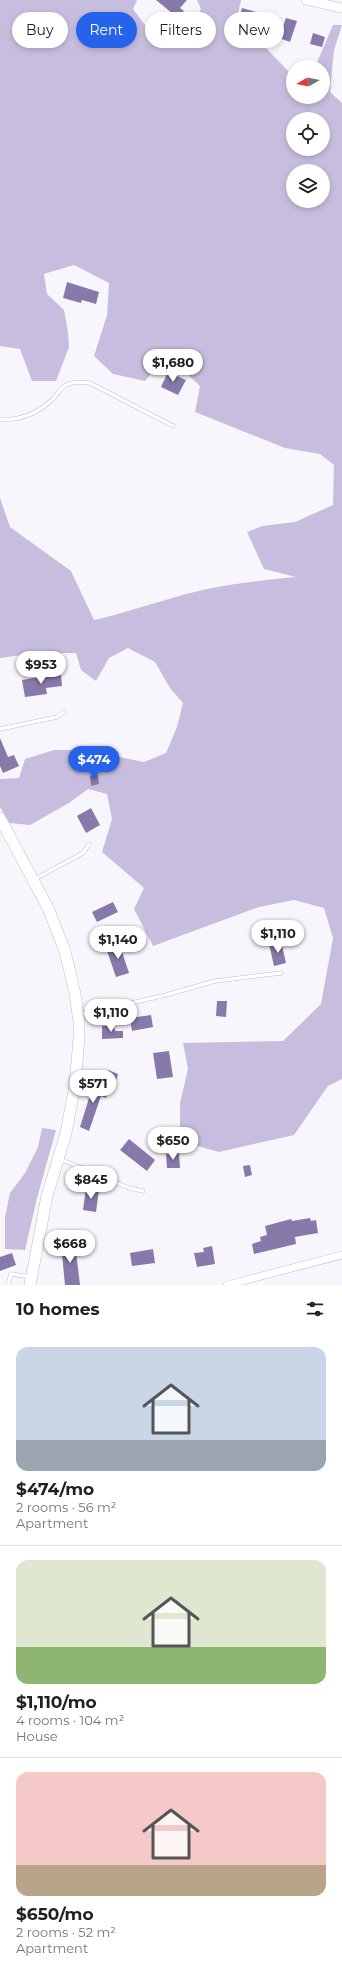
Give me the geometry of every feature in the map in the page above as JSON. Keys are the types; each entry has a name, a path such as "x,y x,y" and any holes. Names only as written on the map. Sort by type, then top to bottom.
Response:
{"main road":[{"path":"0,818 48,908 65,951 75,994 78,1015 79,1038 75,1085 66,1132 48,1196 31,1281"}],"street":[{"path":"306,0 342,8"},
{"path":"227,1285 342,1255"}],"lane":[{"path":"0,419 13,419 33,414 48,403 63,387 79,382 90,383 173,426"},
{"path":"0,729 57,717 64,712"},
{"path":"34,880 82,853 90,844"},
{"path":"78,1015 166,995 215,981 281,973"},
{"path":"58,1159 129,1188 143,1191"},
{"path":"8,1285 11,1274 31,1281"}],"shaded area":[{"path":"0,0 137,0 133,9 135,12 76,12 76,48 137,48 137,14 145,25 145,48 216,48 216,12 199,12 201,9 197,0 241,0 239,12 224,12 224,48 267,48 286,69 286,104 330,104 330,92 342,103 342,1079 328,1086 294,1135 219,1152 180,1141 180,1103 188,1069 183,1043 283,1041 321,1004 333,938 324,908 294,900 259,907 153,946 134,909 144,888 102,852 112,819 107,794 88,789 69,803 30,825 9,823 0,807 0,779 19,778 25,759 54,750 84,750 144,762 166,753 177,727 183,703 170,688 155,662 128,648 109,658 96,681 81,670 76,653 37,653 0,658 0,498 10,527 71,571 94,620 189,593 249,582 296,577 264,569 247,532 262,526 295,522 333,505 334,465 320,454 285,448 195,412 200,386 181,368 159,364 145,381 113,374 94,356 107,315 109,283 74,265 44,274 47,294 64,310 68,332 69,347 56,381 32,381 20,349 0,346"},
{"path":"333,25 342,25 334,50 330,92 330,60 318,60"},
{"path":"42,1128 56,1130 37,1198 25,1250 5,1249 5,1217 10,1193 25,1173 38,1147"}],"building":[{"path":"156,0 187,0 180,8 184,11 183,12 171,12"},
{"path":"242,8 256,12 241,12"},
{"path":"286,18 297,21 290,42 284,40 284,24"},
{"path":"313,33 325,37 322,47 310,44"},
{"path":"67,282 99,292 96,304 82,300 81,303 63,298"},
{"path":"168,372 186,380 178,395 161,387"},
{"path":"61,674 62,686 46,688 47,694 25,697 22,680"},
{"path":"0,738 8,757 14,755 19,766 3,773 0,766"},
{"path":"98,775 99,784 91,786 90,776"},
{"path":"91,808 100,825 86,833 77,816"},
{"path":"113,902 118,912 97,922 92,912"},
{"path":"281,941 286,963 274,966 269,944"},
{"path":"119,943 129,973 116,977 106,948"},
{"path":"217,1001 227,1001 226,1017 216,1016"},
{"path":"151,1015 153,1027 132,1031 130,1018"},
{"path":"102,1026 114,1026 115,1031 123,1031 123,1038 102,1039"},
{"path":"169,1051 173,1077 157,1079 153,1053"},
{"path":"108,1070 118,1074 115,1084 105,1081"},
{"path":"94,1082 109,1086 106,1098 101,1096 89,1131 80,1127"},
{"path":"129,1139 155,1160 147,1171 120,1150"},
{"path":"179,1153 180,1168 167,1168 166,1154"},
{"path":"250,1165 252,1175 245,1177 243,1166"},
{"path":"86,1188 99,1190 96,1212 83,1210"},
{"path":"310,1218 311,1221 316,1220 318,1233 295,1237 296,1244 254,1254 252,1244 261,1241 260,1237 267,1235 265,1226 291,1219 292,1221"},
{"path":"75,1243 80,1285 65,1285 61,1244"},
{"path":"212,1246 215,1264 197,1267 194,1253 204,1252 203,1248"},
{"path":"153,1249 155,1263 132,1266 130,1253"},
{"path":"12,1253 16,1265 0,1271 0,1257"}]}
